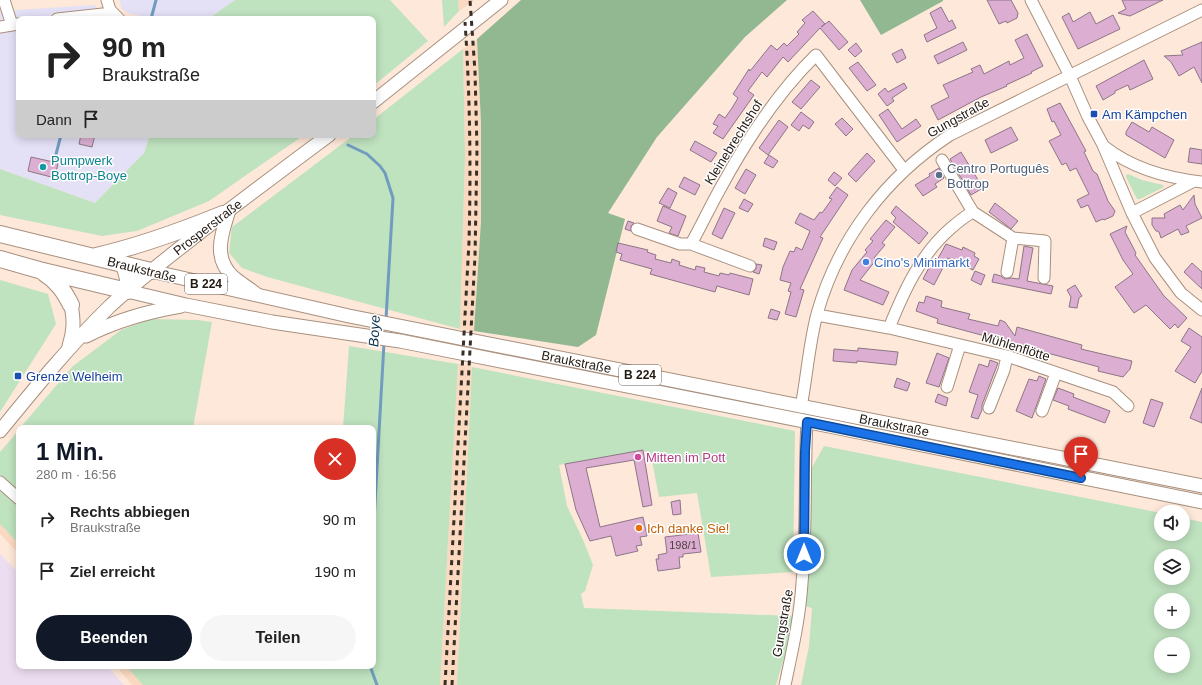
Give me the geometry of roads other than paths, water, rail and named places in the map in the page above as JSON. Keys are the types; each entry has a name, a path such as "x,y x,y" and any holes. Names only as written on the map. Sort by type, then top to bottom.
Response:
{"highway":[{"path":"93,257 138,246 177,233 226,212"},
{"name":"Braukstraße","path":"0,234 150,271"},
{"name":"Braukstraße","path":"0,259 127,291"},
{"path":"123,264 128,277 127,291"},
{"path":"39,270 53,279 64,291 71,305"}],"main road":[{"path":"376,100 501,0"},
{"name":"Prosperstraße","path":"1,429 72,345 127,291 150,271 226,212 325,138"},
{"path":"226,212 219,248 221,258 227,270 234,277 261,297"},
{"path":"150,271 150,284 153,297"},
{"name":"Braukstraße","path":"150,271 371,321 1202,486"},
{"name":"Braukstraße","path":"127,291 186,305 272,322 400,342 1202,502"},
{"path":"71,305 74,319 72,345"},
{"path":"72,345 105,326 134,316 186,305"}],"street":[{"path":"0,27 16,25 4,0"},
{"path":"106,0 115,16"},
{"path":"1031,0 1070,76 1088,117 1103,145 1132,213 1155,258 1180,293 1202,310"},
{"name":"Gungstraße","path":"801,407 810,345 817,315 832,272 857,225 885,190 904,170 918,157 950,135 1202,10"},
{"name":"Kleinebrechtshof","path":"691,244 720,189 761,120 797,74 816,55 904,170"},
{"path":"1103,145 1130,164 1149,171 1198,182"},
{"path":"942,160 973,212 1013,238 1045,241 1044,278"},
{"path":"1132,213 1198,182"},
{"path":"889,328 912,276 926,254 944,234 966,215 973,212"},
{"path":"637,229 680,244 691,244 750,266"},
{"path":"1007,272 1013,238"},
{"name":"Mühlenflötte","path":"817,315 889,328 1006,356 1113,392 1128,406"},
{"path":"947,387 960,344"},
{"path":"989,408 1004,370 1006,356"},
{"path":"1042,411 1056,373"},
{"name":"Gungstraße","path":"785,685 802,585 807,422"},
{"path":"0,482 16,496"}],"waterway":[{"path":"152,16 156,0"},
{"name":"Boye","path":"54,162 60,138"},
{"name":"Boye","path":"348,145 367,154 380,166 385,173 393,198 386,319"},
{"name":"Boye","path":"376,486 384,343"},
{"name":"Boye","path":"371,669 377,685"}],"railway":[{"path":"452,685 475,256 477,149 475,72 470,0"},
{"path":"445,685 469,242 470,132 465,22"}],"place":[{"name":"Am Kämpchen","path":"1094,114"},
{"name":"Pumpwerk Bottrop-Boye","path":"43,167"},
{"name":"Centro Português Bottrop","path":"939,175"},
{"name":"Cino's Minimarkt","path":"866,262"},
{"name":"Grenze Welheim","path":"18,376"},
{"name":"Mitten im Pott","path":"638,457"},
{"name":"Ich danke Sie!","path":"639,528"}]}
